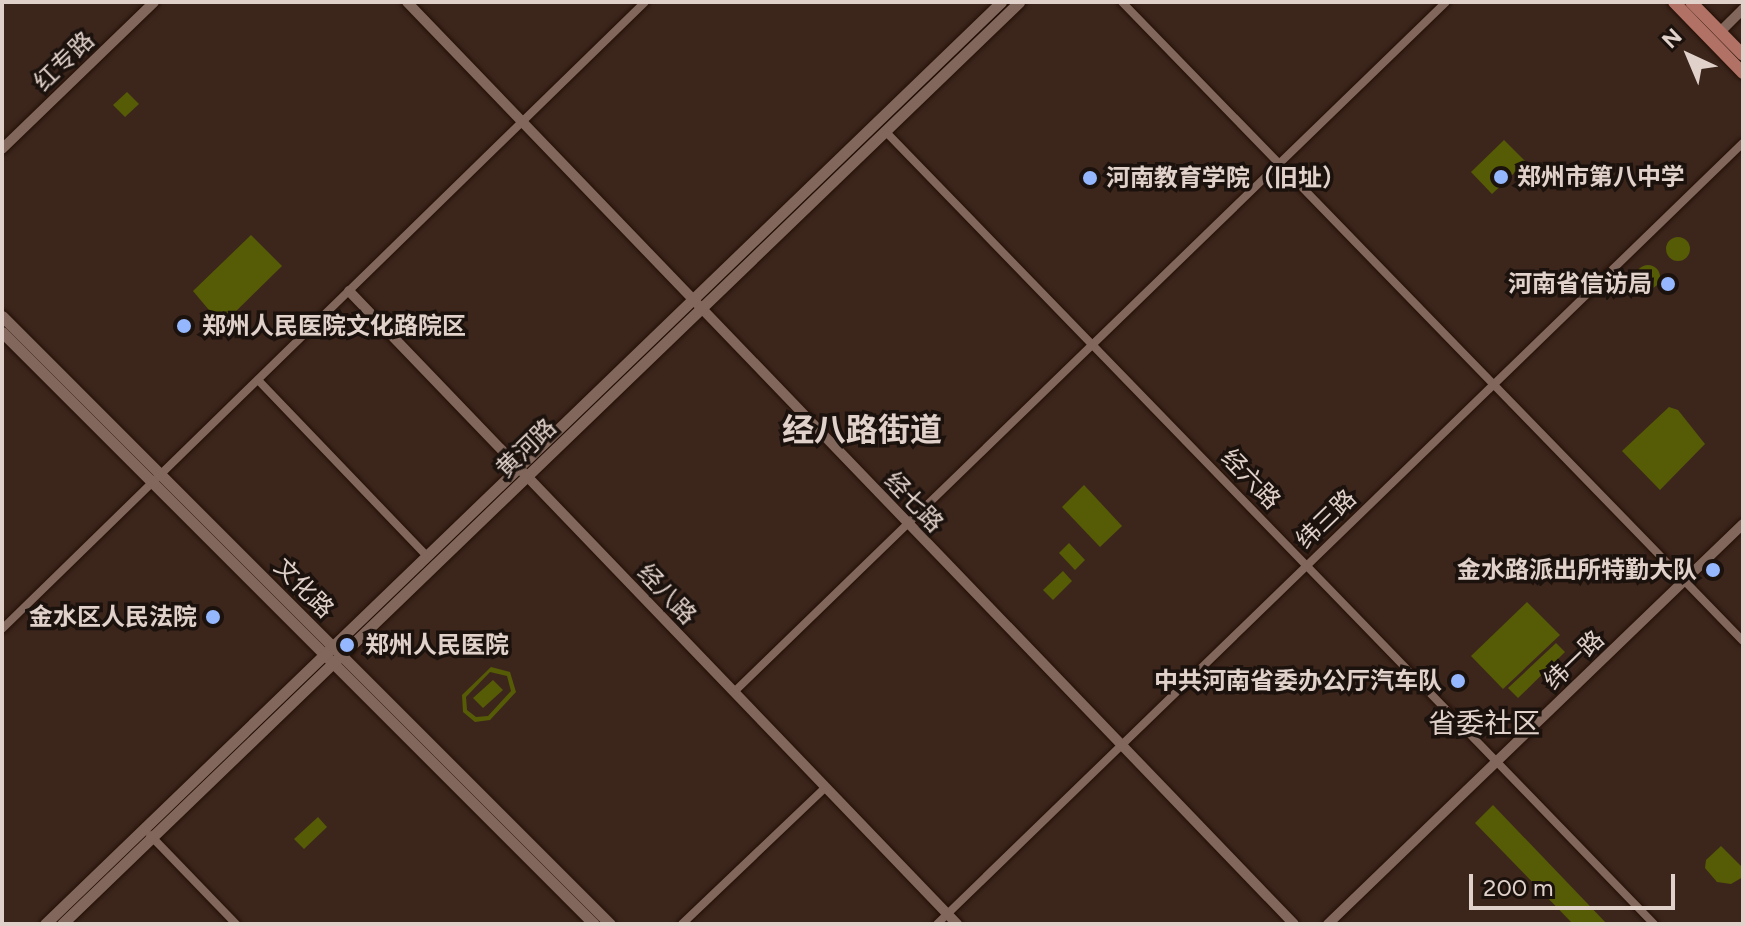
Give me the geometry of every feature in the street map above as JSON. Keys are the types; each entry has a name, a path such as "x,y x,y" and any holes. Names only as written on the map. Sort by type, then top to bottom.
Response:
{"main road":[{"name":"黄河路","path":"45,924 148,833 524,473 698,305 1001,2"},
{"name":"黄河路","path":"698,305 1019,2"},
{"path":"1674,2 1743,73"},
{"path":"1691,2 1743,55"},
{"name":"文化路","path":"2,316 157,479 594,924"},
{"name":"文化路","path":"2,332 157,479"},
{"name":"黄河路","path":"333,656 428,557 524,473"},
{"name":"文化路","path":"333,656 610,924"},
{"name":"黄河路","path":"62,924 148,833"}],"street":[{"name":"红专路","path":"2,149 154,2"},
{"name":"经七路","path":"407,2 1294,924"},
{"path":"2,629 645,2"},
{"path":"1122,2 1743,641"},
{"path":"734,692 1446,2"},
{"path":"1720,32 1743,9"},
{"name":"经六路","path":"885,131 1654,924"},
{"name":"纬三路","path":"937,924 1743,143"},
{"name":"经八路","path":"349,291 957,924"},
{"path":"258,380 428,557"},
{"name":"纬一路","path":"1328,924 1743,524"},
{"path":"682,924 825,788"},
{"path":"148,833 236,924"}],"shaded area":[{"path":"127,92 139,104 125,117 113,105"},
{"path":"1504,140 1526,162 1492,194 1471,172"},
{"path":"251,235 282,266 224,323 219,322 193,291"},
{"path":"1678,237 1686,241 1690,249 1686,257 1678,261 1670,257 1666,249 1670,241"},
{"path":"1648,265 1656,269 1660,277 1656,285 1648,289 1640,285 1636,277 1640,269"},
{"path":"1669,407 1678,410 1705,444 1660,490 1622,451"},
{"path":"1084,485 1122,526 1100,547 1062,507"},
{"path":"1069,543 1085,560 1075,570 1059,553"},
{"path":"1063,571 1072,581 1053,600 1043,590"},
{"path":"1527,602 1560,635 1503,689 1471,656"},
{"path":"1556,643 1565,652 1518,698 1508,688"},
{"path":"491,667 510,672 516,692 490,720 475,722 463,712 462,695","holes":["490,672 507,676 511,691 488,716 476,717 467,710 466,697"]},
{"path":"493,680 503,690 483,708 473,698"},
{"path":"1493,805 1607,924 1573,924 1475,823"},
{"path":"318,817 327,827 304,849 294,839"},
{"path":"1721,846 1743,868 1743,877 1731,884 1717,882 1705,868 1706,860"}],"place":[{"name":"郑州市第八中学","path":"1501,177"},
{"name":"河南教育学院（旧址）","path":"1090,178"},
{"name":"河南省信访局","path":"1668,284"},
{"name":"郑州人民医院文化路院区","path":"184,326"},
{"name":"金水路派出所特勤大队","path":"1713,570"},
{"name":"金水区人民法院","path":"213,617"},
{"name":"郑州人民医院","path":"347,645"},
{"name":"中共河南省委办公厅汽车队","path":"1458,681"}],"district":[{"name":"经八路街道","path":"862,430"},
{"name":"省委社区","path":"1484,723"}]}
